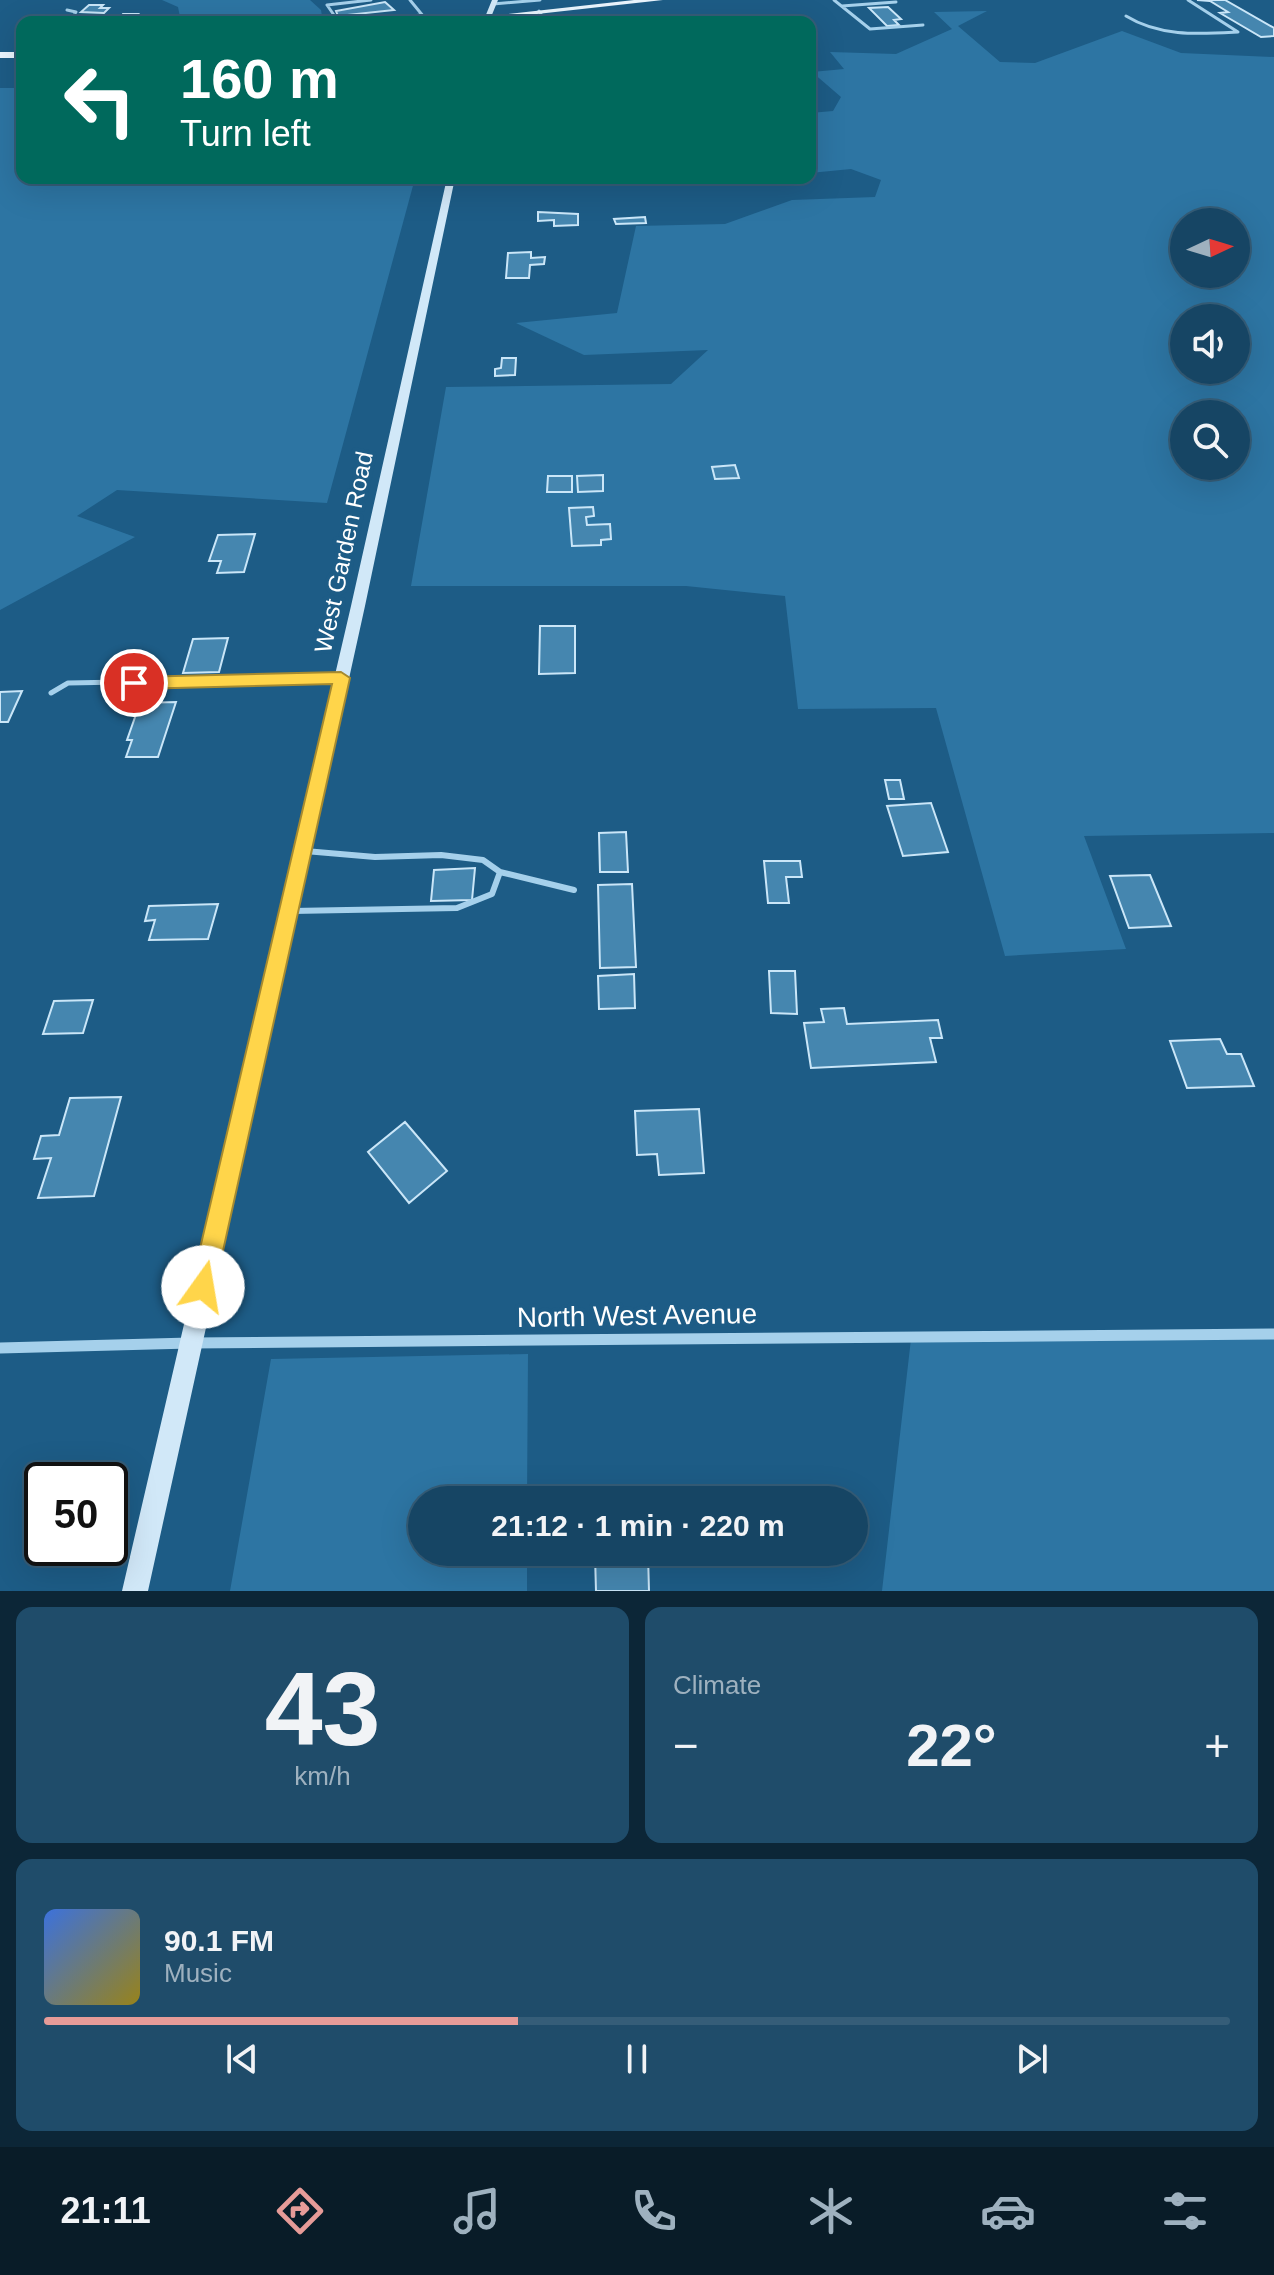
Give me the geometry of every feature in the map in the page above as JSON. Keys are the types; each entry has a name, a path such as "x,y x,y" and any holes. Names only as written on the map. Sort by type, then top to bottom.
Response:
{"main road":[{"path":"506,16 583,3 659,0"},
{"name":"West Garden Road","path":"135,1591 450,184"}],"street":[{"name":"North West Avenue","path":"0,1348 190,1343 1274,1334"}],"lane":[{"path":"335,16 327,5 371,0"},
{"path":"410,0 421,15 413,16"},
{"path":"494,2 540,0"},
{"path":"834,0 870,29 923,25"},
{"path":"1126,16 1141,25 1165,30 1238,32 1188,0"},
{"path":"842,6 896,2"},
{"path":"67,10 76,12 73,16"},
{"path":"539,11 542,16"},
{"path":"51,693 68,683 341,678"},
{"path":"302,851 375,857 441,855 483,860 500,872 574,890"},
{"path":"288,911 457,908 492,894 500,872"}],"shaded area":[{"path":"162,0 310,0 321,10 322,16 180,16 178,7"},
{"path":"987,11 958,26 1000,62 1035,63 1122,31 1181,53 1274,57 1274,833 1084,836 1126,949 1005,956 936,708 798,709 785,596 686,586 411,586 446,387 671,384 708,350 584,355 516,323 617,313 636,226 725,224 792,200 875,197 881,180 851,169 816,172 816,112 833,111 841,97 816,75 816,72 844,69 830,52 896,54 952,29 934,12"},
{"path":"0,88 16,88 16,184 413,184 327,503 117,490 77,516 135,537 0,610"},
{"path":"1274,1337 1274,1591 882,1591 911,1339"},
{"path":"528,1354 527,1486 408,1486 408,1566 527,1566 527,1591 230,1591 271,1359"}],"building":[{"path":"1197,0 1225,0 1274,28 1274,36 1261,37 1220,13 1228,12 1210,1"},
{"path":"385,2 394,10 338,16 336,11"},
{"path":"89,5 109,8 104,13 81,12"},
{"path":"888,7 901,19 894,20 899,25 887,26 869,8"},
{"path":"538,212 578,214 578,225 554,226 554,220 538,221"},
{"path":"645,217 646,223 616,224 614,219"},
{"path":"531,252 531,258 545,257 544,264 530,265 529,278 506,278 508,253"},
{"path":"502,358 516,358 515,375 495,376 495,369 501,368"},
{"path":"735,465 739,478 715,479 712,467"},
{"path":"603,475 603,491 578,492 577,476"},
{"path":"548,476 572,476 572,492 547,492"},
{"path":"593,507 594,516 586,517 587,525 610,524 611,539 601,540 601,545 572,546 569,508"},
{"path":"255,534 244,572 217,573 221,561 209,561 218,535"},
{"path":"540,626 575,626 575,673 539,674"},
{"path":"228,638 219,672 183,673 193,639"},
{"path":"22,691 8,722 0,722 0,692"},
{"path":"176,702 158,757 126,757 132,740 127,740 140,703"},
{"path":"885,780 900,780 904,799 889,799"},
{"path":"931,803 948,852 903,856 887,806"},
{"path":"626,832 628,872 600,872 599,833"},
{"path":"764,861 800,861 802,877 786,877 789,903 768,903"},
{"path":"475,868 472,900 431,901 434,870"},
{"path":"1150,875 1171,926 1129,928 1110,876"},
{"path":"632,884 636,967 600,968 598,885"},
{"path":"218,904 208,939 149,940 155,920 145,921 149,906"},
{"path":"769,971 795,971 797,1014 771,1013"},
{"path":"634,974 635,1008 599,1009 598,976"},
{"path":"93,1000 83,1033 43,1034 54,1001"},
{"path":"844,1008 847,1024 938,1020 942,1038 930,1038 936,1062 811,1068 804,1023 824,1022 821,1009"},
{"path":"1220,1039 1227,1054 1241,1054 1254,1086 1187,1088 1170,1041"},
{"path":"121,1097 94,1196 38,1198 51,1158 34,1159 41,1136 59,1135 70,1098"},
{"path":"699,1109 704,1173 659,1175 657,1154 637,1155 635,1111"},
{"path":"405,1122 447,1171 409,1203 368,1152"},
{"path":"595,1566 648,1566 649,1591 596,1591"}],"route":[{"path":"134,683 341,678 203,1287"}]}
